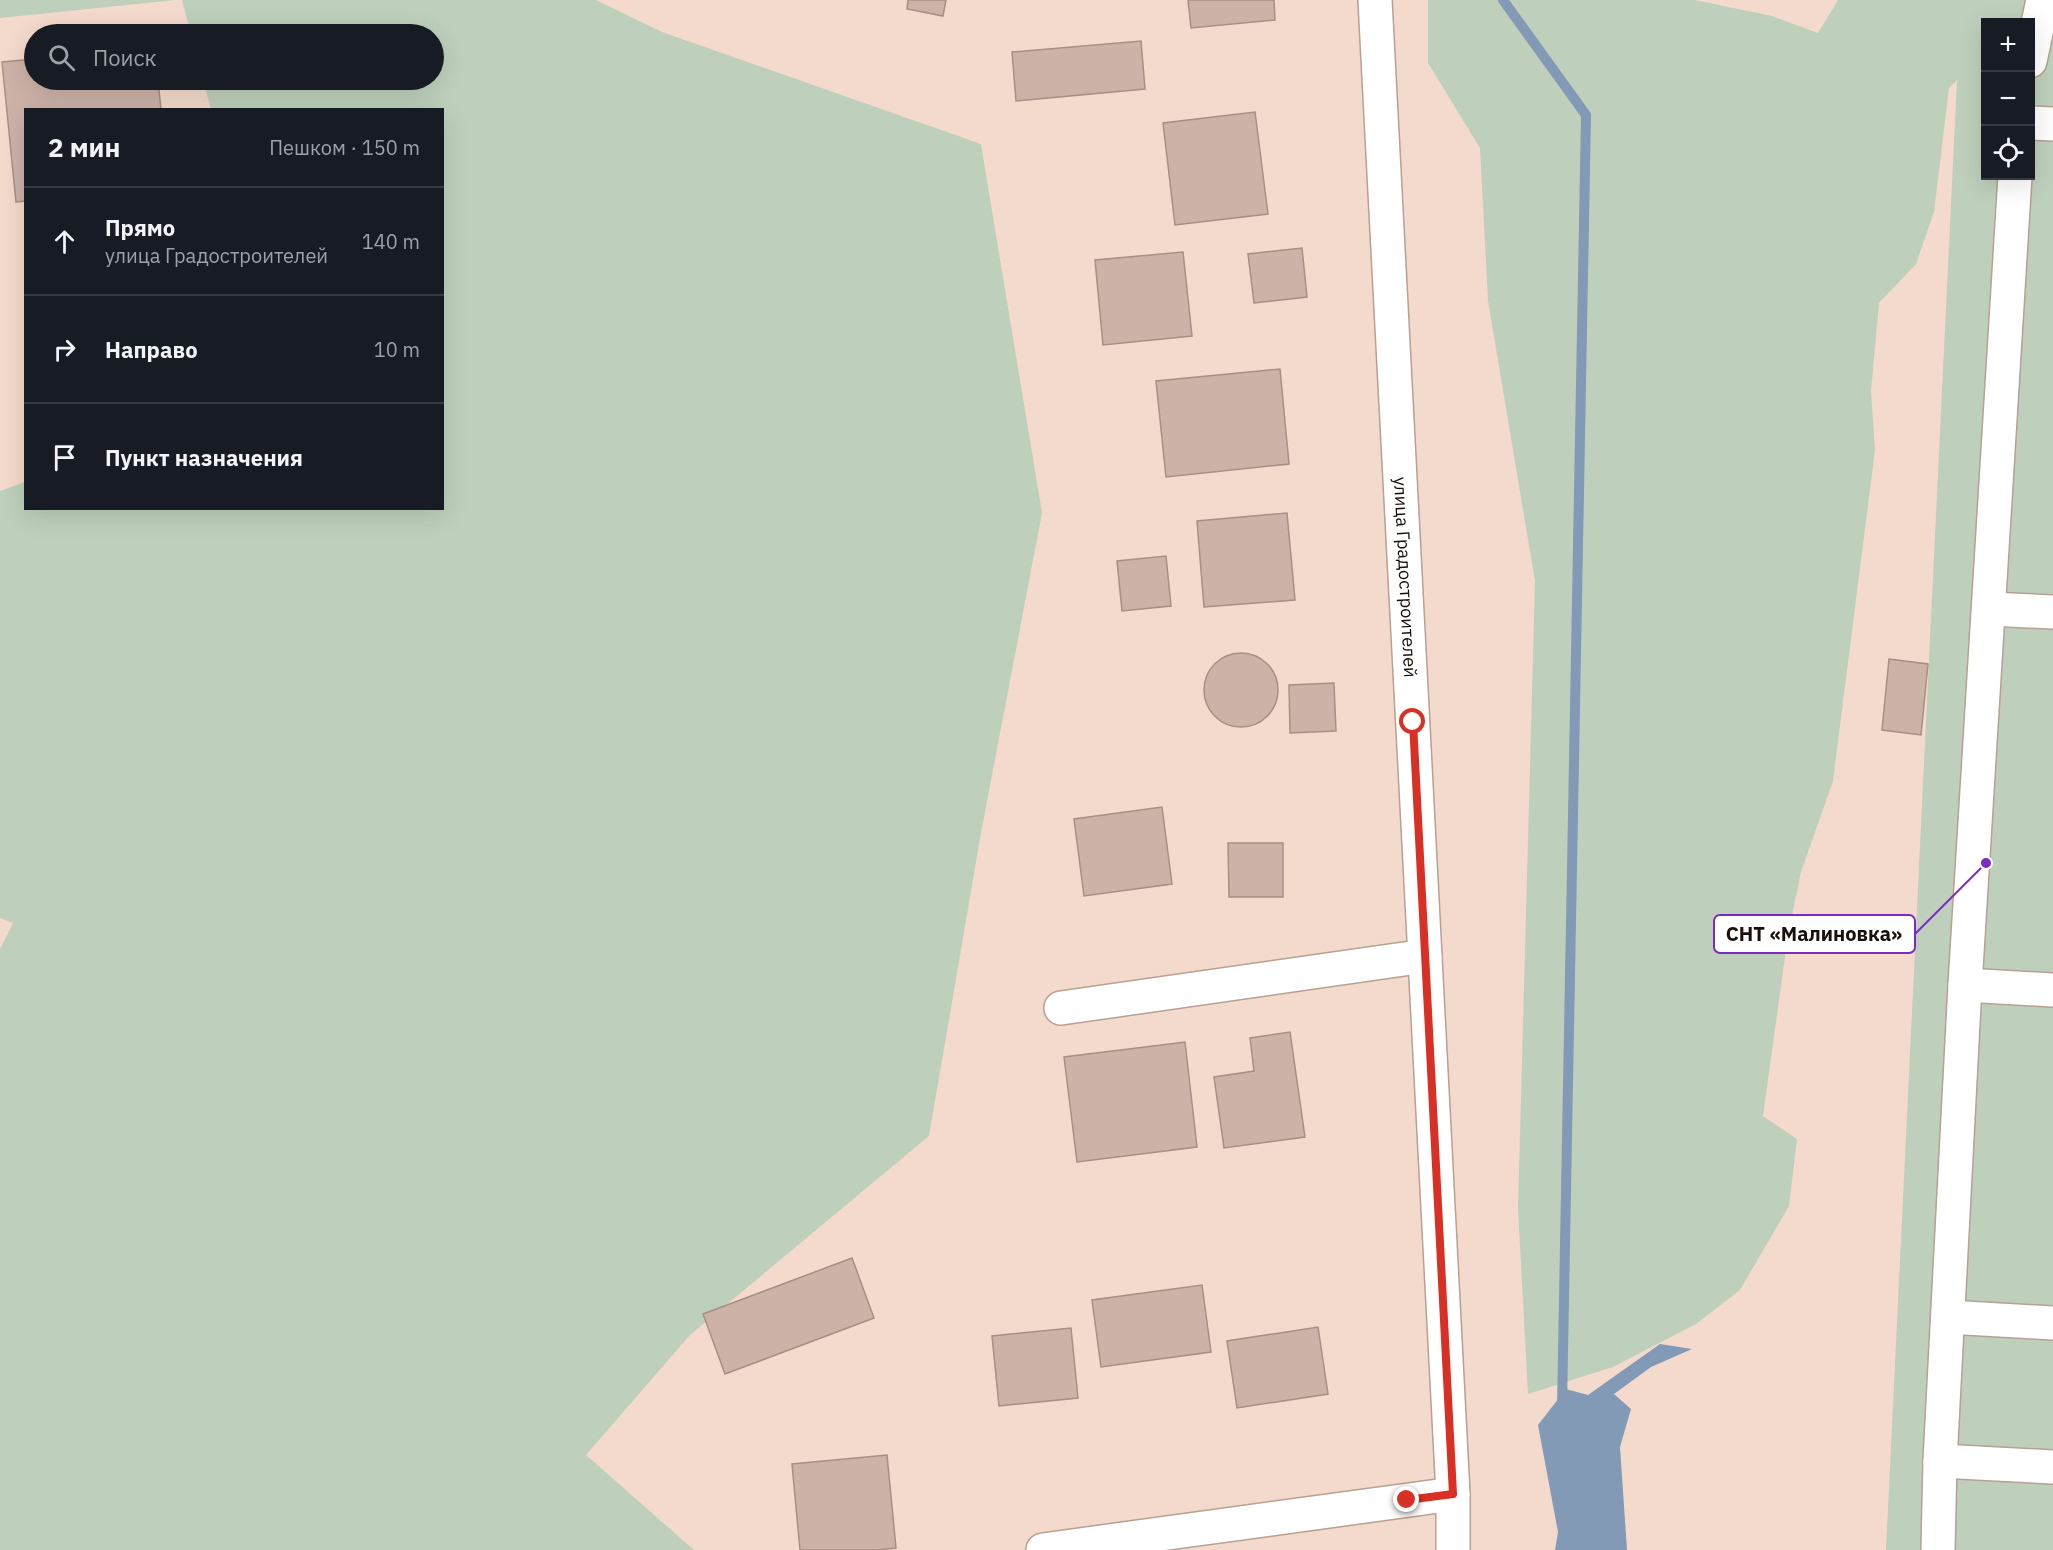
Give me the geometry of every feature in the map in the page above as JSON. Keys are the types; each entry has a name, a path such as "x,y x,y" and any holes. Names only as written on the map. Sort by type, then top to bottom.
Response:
{"street":[{"name":"улица Градостроителей","path":"1375,0 1453,1494 1453,1550"},
{"path":"2035,41 2043,0"},
{"path":"2035,123 2053,124"},
{"path":"1938,1550 1940,1461 1965,985 2015,180"},
{"path":"1989,609 2053,612"},
{"path":"1061,1008 1425,956"},
{"path":"1965,985 2053,990"},
{"path":"1948,1317 2053,1323"},
{"path":"1940,1461 2053,1467"},
{"path":"1043,1550 1453,1494"}],"green space":[{"path":"0,0 176,0 0,18"},
{"path":"182,0 596,0 662,32 981,144 1042,513 981,833 929,1136 690,1335 586,1455 694,1550 0,1550 0,949 13,923 0,918 0,491 24,482 24,510 444,510 444,108 211,108 206,90 444,90 444,24 188,24"},
{"path":"1428,0 1695,0 1772,16 1818,33 1838,0 2053,0 2053,1550 1886,1550 1957,80 1949,88 1934,212 1916,264 1879,303 1871,391 1875,450 1833,781 1801,872 1788,935 1763,1116 1797,1139 1789,1206 1740,1290 1696,1324 1613,1367 1528,1394 1518,1209 1535,581 1488,301 1480,148 1428,63"}],"water":[{"path":"1660,1344 1692,1349 1651,1367 1614,1394 1631,1409 1620,1447 1627,1550 1555,1550 1558,1532 1538,1425 1566,1389 1588,1395"}],"building":[{"path":"908,0 946,0 943,16 907,9"},
{"path":"1188,0 1274,0 1275,20 1191,28"},
{"path":"1141,41 1145,89 1016,101 1012,52"},
{"path":"24,60 24,90 159,90 161,108 24,108 24,201 16,202 2,62"},
{"path":"1255,112 1268,214 1175,225 1163,123"},
{"path":"1302,248 1307,297 1254,303 1248,254"},
{"path":"1183,252 1192,336 1103,345 1095,260"},
{"path":"1280,369 1289,464 1166,477 1156,381"},
{"path":"1287,513 1295,600 1204,607 1197,521"},
{"path":"1166,556 1171,606 1122,611 1117,561"},
{"path":"1241,653 1255,656 1267,664 1275,676 1278,690 1275,704 1267,716 1255,724 1241,727 1227,724 1215,716 1207,704 1204,690 1207,676 1215,664 1227,656"},
{"path":"1889,659 1928,664 1921,735 1882,730"},
{"path":"1334,683 1336,731 1290,733 1289,685"},
{"path":"1162,807 1172,884 1084,896 1074,819"},
{"path":"1228,843 1283,843 1283,897 1229,897"},
{"path":"1290,1032 1305,1137 1224,1148 1214,1077 1254,1071 1250,1038"},
{"path":"1185,1042 1197,1147 1077,1162 1064,1057"},
{"path":"852,1258 874,1318 725,1374 703,1314"},
{"path":"1202,1285 1211,1352 1101,1367 1092,1300"},
{"path":"1318,1327 1328,1394 1237,1408 1227,1341"},
{"path":"1071,1328 1078,1398 999,1406 992,1336"},
{"path":"887,1455 896,1548 800,1550 792,1464"}],"waterway":[{"path":"1503,0 1586,115 1562,1407"}],"place":[{"name":"СНТ «Малиновка»","path":"1986,863"}],"route":[{"path":"1407,1500 1453,1494 1413,722"}]}
